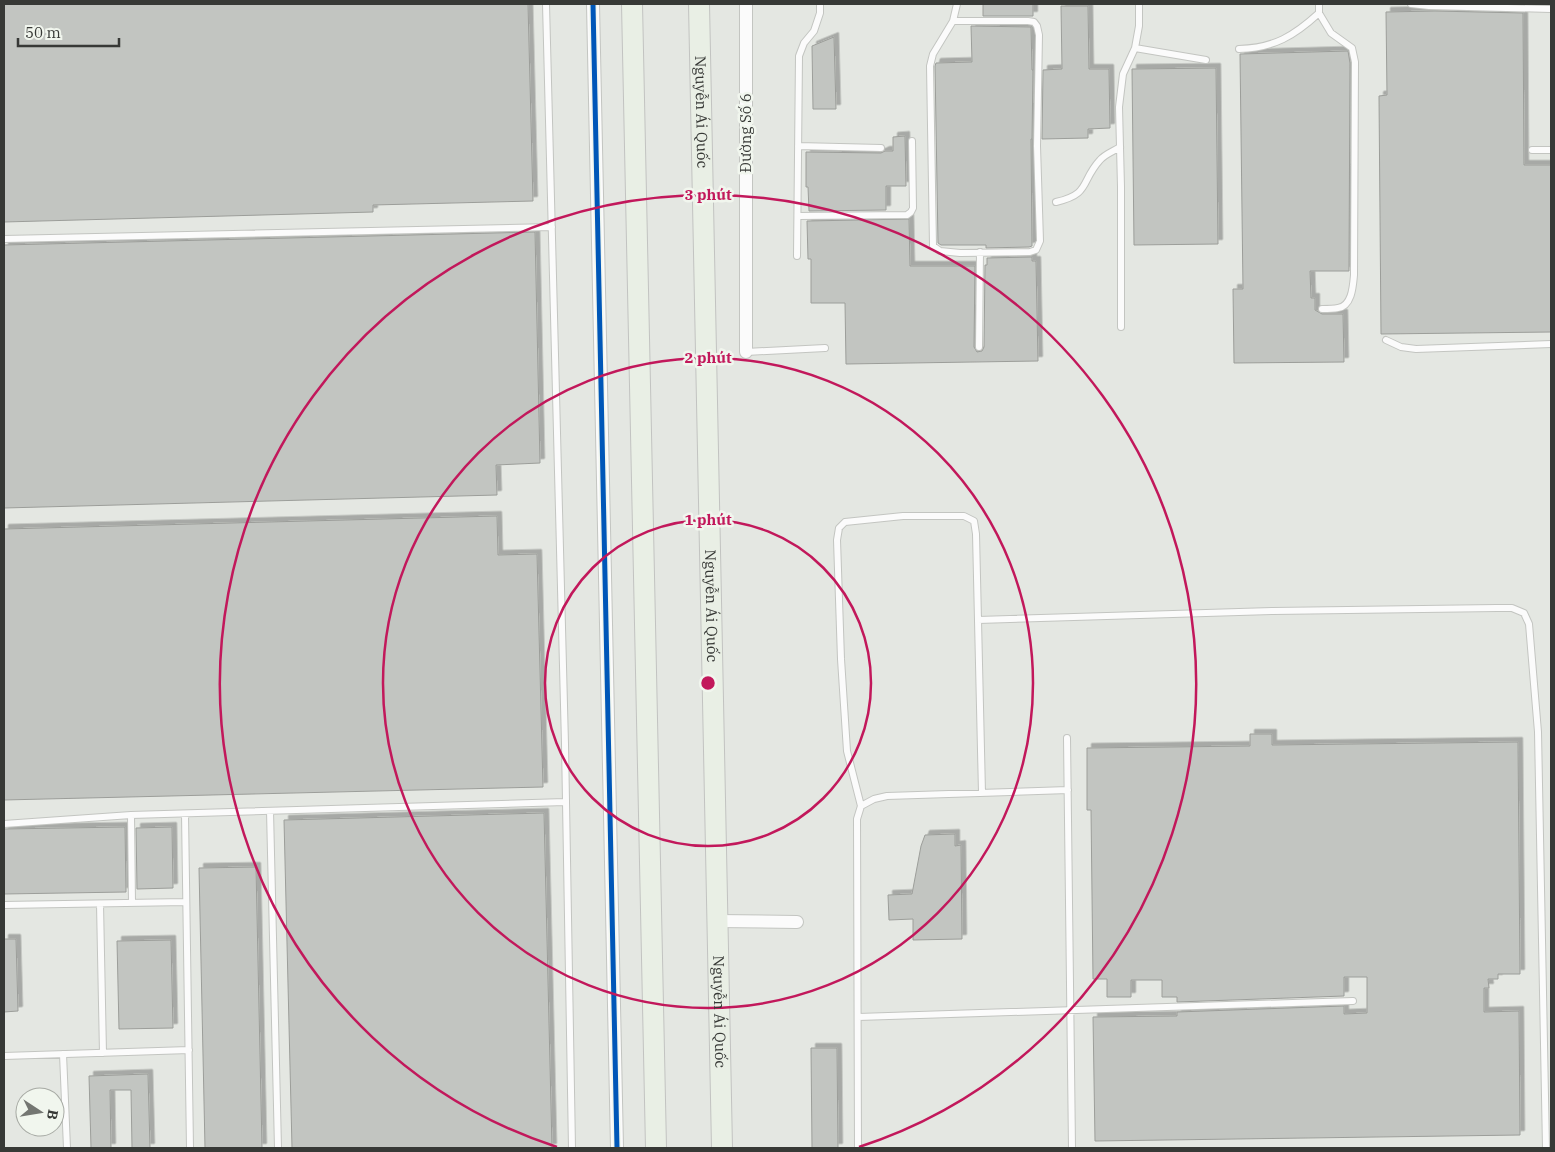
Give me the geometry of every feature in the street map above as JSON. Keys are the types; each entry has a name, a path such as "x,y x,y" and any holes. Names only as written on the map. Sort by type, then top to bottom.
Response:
{"main road":[{"path":"632,4 656,1148"},
{"name":"Nguyễn Ái Quốc","path":"699,4 722,1148"}],"street":[{"path":"593,4 617,1148"},
{"name":"Đường Số 6","path":"746,4 746,352"},
{"path":"717,920 797,922"}],"lane":[{"path":"546,4 565,744 572,1148"},
{"path":"798,256 800,56 804,43 814,31 820,14 820,4"},
{"path":"953,21 1034,22 1037,26 1039,35 1038,146 1040,241 1036,250 1030,252 960,254 940,251 934,246 932,240 930,66 933,54 953,21 957,4"},
{"path":"1121,327 1119,107 1123,74 1135,48 1139,26 1139,4"},
{"path":"1319,4 1319,13 1331,33 1352,48 1355,62 1354,275 1348,301 1344,306 1322,309"},
{"path":"1411,4 1551,9"},
{"path":"1239,49 1266,46 1286,39 1303,28 1319,13"},
{"path":"1135,48 1206,60"},
{"path":"798,216 906,215 911,212 913,208 912,141"},
{"path":"798,146 881,148"},
{"path":"1056,202 1071,198 1081,192 1091,172 1101,158 1120,147"},
{"path":"1532,150 1551,150"},
{"path":"4,239 552,227"},
{"path":"979,347 980,252"},
{"path":"1386,340 1401,347 1416,349 1551,344"},
{"path":"746,352 825,348"},
{"path":"858,1148 857,819 861,806 847,750 841,659 837,540 839,528 845,522 904,516 964,516 974,521 976,534 982,793"},
{"path":"978,620 1273,611 1497,608 1512,608 1524,613 1529,624 1538,732 1546,1148"},
{"path":"1067,738 1072,1148"},
{"path":"861,806 874,799 887,796 1068,790"},
{"path":"4,824 131,815 565,802"},
{"path":"270,811 278,1148"},
{"path":"185,814 190,1148"},
{"path":"131,815 132,903"},
{"path":"4,906 186,902"},
{"path":"100,904 103,1053"},
{"path":"858,1017 1353,1001"},
{"path":"4,1056 188,1050"},
{"path":"63,1054 67,1148"}],"building":[{"path":"4,4 528,4 533,201 373,205 373,212 4,222"},
{"path":"983,4 1033,4 1033,16 983,16"},
{"path":"1061,6 1088,6 1089,69 1109,69 1110,128 1088,129 1088,138 1042,139 1043,70 1062,69"},
{"path":"1386,12 1523,13 1524,165 1551,165 1551,332 1381,334 1379,96 1387,95"},
{"path":"971,26 1031,27 1033,70 1031,139 1032,246 1029,247 986,248 986,245 941,245 938,243 935,66 936,63 972,62"},
{"path":"834,37 836,109 813,109 812,46"},
{"path":"1348,51 1350,63 1349,271 1310,271 1311,298 1315,298 1315,310 1322,314 1343,314 1344,362 1234,363 1233,289 1243,289 1240,54"},
{"path":"1216,68 1218,244 1134,245 1132,69"},
{"path":"905,136 906,186 886,186 886,210 809,211 808,187 806,187 806,152 881,153 893,151 893,137"},
{"path":"909,219 910,266 975,266 974,347 977,352 982,351 984,347 985,265 987,265 987,258 1032,257 1032,261 1036,261 1038,361 846,364 845,303 811,303 811,259 808,259 807,221"},
{"path":"535,232 540,463 496,465 497,495 4,508 4,245"},
{"path":"497,516 498,555 537,554 543,787 4,800 4,529"},
{"path":"1250,734 1272,734 1272,745 1518,742 1520,974 1498,974 1498,979 1488,979 1489,988 1484,988 1484,1012 1519,1011 1520,1135 1095,1141 1093,1017 1177,1016 1177,1012 1344,1006 1344,1014 1367,1013 1367,977 1344,977 1344,996 1177,1002 1177,997 1162,997 1162,980 1131,980 1131,997 1107,997 1107,979 1093,979 1091,810 1087,810 1087,748 1250,746"},
{"path":"544,813 552,1148 292,1148 284,820"},
{"path":"125,827 126,892 4,894 4,829"},
{"path":"172,827 173,888 137,889 136,828"},
{"path":"955,834 955,846 961,845 962,939 913,940 913,919 889,920 888,895 912,894 921,846 925,835"},
{"path":"256,867 262,1148 205,1148 199,868"},
{"path":"4,939 16,939 18,1011 4,1012"},
{"path":"171,940 173,1028 119,1029 117,941"},
{"path":"811,1048 837,1048 838,1148 812,1148"},
{"path":"148,1074 150,1148 132,1148 131,1090 110,1090 111,1148 91,1148 89,1076"}],"cycle path":[{"path":"593,4 617,1148"}]}
